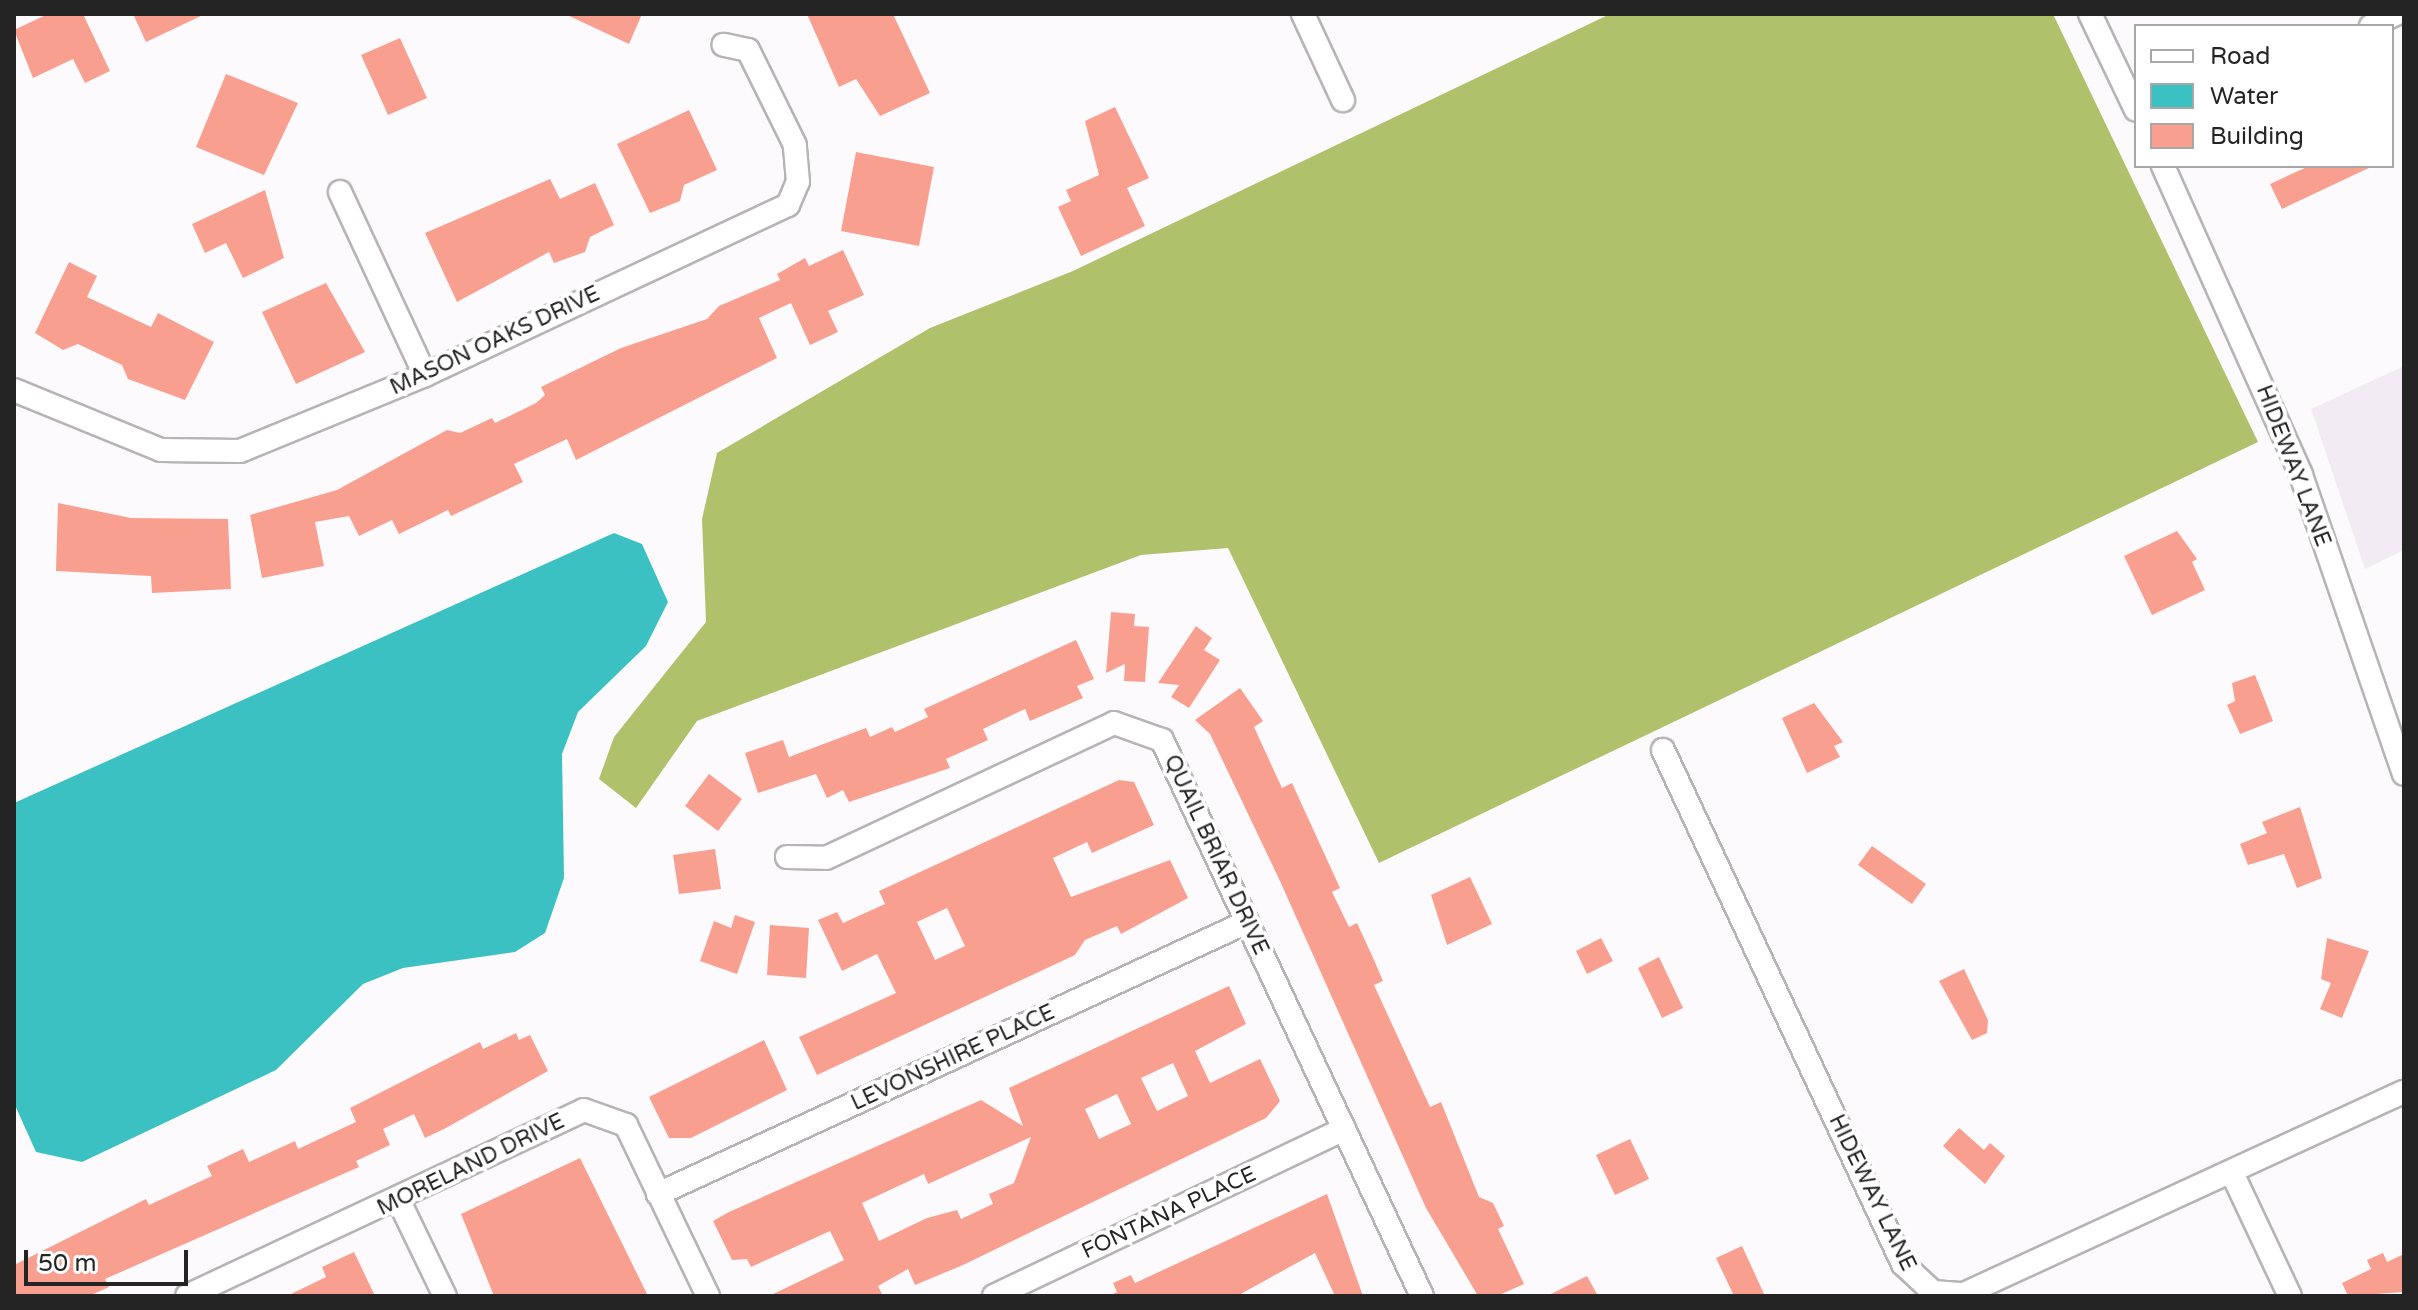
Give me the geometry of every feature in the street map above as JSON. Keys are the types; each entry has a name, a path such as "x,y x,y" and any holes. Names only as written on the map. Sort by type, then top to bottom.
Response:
{"street":[{"path":"1303,14 1343,100"},
{"path":"2090,14 2134,106"},
{"path":"2375,24 2396,14"},
{"name":"MASON OAKS DRIVE","path":"14,390 161,450 240,451 425,375 788,205 798,182 795,145 748,50 724,45"},
{"name":"HIDEWAY LANE","path":"2164,168 2301,475 2404,774"},
{"path":"340,192 425,375"},
{"name":"QUAIL BRIAR DRIVE","path":"787,857 826,858 1114,723 1162,740 1422,1296"},
{"name":"HIDEWAY LANE","path":"1663,750 1903,1264 1932,1294 1964,1294 2233,1175 2404,1092"},
{"name":"LEVONSHIRE PLACE","path":"658,1194 1247,922"},
{"name":"MORELAND DRIVE","path":"187,1296 399,1201 584,1110 626,1125 708,1296"},
{"name":"FONTANA PLACE","path":"994,1296 1344,1129"},
{"path":"2233,1175 2290,1296"},
{"path":"399,1201 445,1296"}],"shaded area":[{"path":"2404,366 2404,550 2365,569 2311,409"}],"green space":[{"path":"1610,14 2053,14 2258,442 1379,863 1228,548 1141,555 697,721 636,808 599,779 614,737 706,622 702,519 717,453 930,328 1073,271"}],"water":[{"path":"614,533 642,544 668,602 646,646 578,712 562,754 564,878 545,933 515,952 403,968 363,984 276,1070 82,1162 36,1152 14,1103 14,803"}],"building":[{"path":"48,14 83,14 110,71 85,83 73,59 33,78 14,30"},
{"path":"133,14 205,14 146,42"},
{"path":"565,14 642,14 629,44"},
{"path":"807,14 893,14 930,93 880,116 856,79 839,87"},
{"path":"400,38 427,98 388,115 361,55"},
{"path":"226,74 298,103 264,175 196,147"},
{"path":"1115,107 1149,178 1127,188 1145,226 1081,256 1058,207 1071,201 1066,190 1099,175 1085,121"},
{"path":"689,110 717,170 684,185 680,201 650,213 617,144"},
{"path":"856,152 934,167 919,246 841,231"},
{"path":"2305,168 2369,168 2282,209 2270,184"},
{"path":"550,179 560,199 595,183 614,225 590,237 585,252 554,263 549,252 457,302 425,233"},
{"path":"265,190 284,258 243,278 226,243 205,253 192,224"},
{"path":"843,250 864,295 828,311 838,332 810,345 791,303 759,318 777,358 576,460 567,439 514,464 523,482 451,516 448,510 399,534 392,520 359,536 349,516 315,522 324,566 262,578 250,515 337,490 447,430 460,433 492,418 495,423 536,403 545,395 541,387 621,348 707,319 719,306 780,280 777,274 805,258 809,266"},
{"path":"69,262 97,276 87,297 151,327 158,313 214,342 185,400 128,379 122,365 78,344 63,350 35,333"},
{"path":"326,283 365,352 296,384 262,312"},
{"path":"58,503 131,518 228,519 231,589 152,593 151,576 56,571"},
{"path":"2177,531 2197,559 2192,562 2205,590 2152,615 2124,556"},
{"path":"1111,612 1135,614 1134,626 1149,627 1145,682 1124,681 1125,664 1106,673"},
{"path":"1196,626 1212,638 1204,650 1220,660 1189,708 1171,697 1179,685 1158,683"},
{"path":"1076,640 1094,679 1077,686 1083,698 1030,721 1025,709 983,729 988,740 946,759 950,768 849,802 843,790 827,798 816,774 758,793 745,753 783,740 789,757 866,728 870,737 892,727 895,732 928,717 924,709"},
{"path":"2255,675 2273,721 2240,734 2227,705 2235,701 2232,683"},
{"path":"1240,688 1263,721 1254,727 1282,788 1292,783 1340,888 1332,892 1349,927 1357,923 1374,960 1383,981 1374,985 1430,1107 1441,1102 1479,1197 1493,1203 1504,1226 1498,1229 1524,1284 1497,1296 1478,1296 1426,1208 1280,881 1210,734 1195,720"},
{"path":"1814,703 1843,742 1834,746 1840,757 1807,773 1782,718"},
{"path":"709,774 742,799 718,831 685,806"},
{"path":"1119,780 1134,782 1154,825 1092,853 1087,842 1053,858 1071,897 1170,860 1188,898 1121,934 1117,926 1085,940 1075,955 817,1075 799,1037 896,993 877,954 842,971 818,920 837,912 843,923 885,904 879,891","holes":["947,908 965,946 935,960 917,922"]},
{"path":"2300,807 2322,878 2297,888 2284,854 2248,865 2240,844 2267,833 2262,822"},
{"path":"1872,846 1926,884 1912,904 1858,865"},
{"path":"715,849 721,889 679,894 673,855"},
{"path":"1470,877 1492,924 1447,945 1431,895"},
{"path":"735,915 755,922 737,974 700,961 714,921 731,928"},
{"path":"770,925 809,928 806,978 767,975"},
{"path":"1601,938 1613,961 1587,974 1576,951"},
{"path":"2327,938 2369,951 2342,1018 2320,1009 2331,983 2321,979"},
{"path":"1659,957 1683,1008 1662,1018 1638,968"},
{"path":"1964,969 1988,1020 1987,1033 1972,1040 1939,981"},
{"path":"1229,986 1246,1024 1195,1051 1210,1083 1260,1059 1280,1101 1266,1118 963,1265 915,1285 908,1269 878,1286 883,1296 769,1296 844,1260 830,1231 751,1267 747,1259 732,1260 713,1221 981,1100 1023,1126 1009,1088","holes":["1173,1063 1188,1096 1157,1111 1141,1078","1117,1094 1131,1124 1099,1139 1085,1109","1031,1137 1014,1183 989,1194 993,1204 961,1219 957,1210 927,1218 879,1241 862,1203 924,1174 928,1184"]},
{"path":"516,1033 519,1040 530,1035 548,1071 444,1129 425,1138 414,1114 383,1129 390,1145 356,1161 359,1167 105,1279 109,1287 89,1296 14,1296 14,1265 146,1199 149,1205 212,1176 207,1166 243,1149 249,1162 295,1141 298,1149 356,1122 350,1108 480,1042 483,1049"},
{"path":"764,1040 787,1090 691,1138 669,1138 649,1097"},
{"path":"1959,1128 1984,1150 1990,1143 2005,1156 1985,1184 1943,1146"},
{"path":"1630,1139 1649,1179 1615,1195 1596,1155"},
{"path":"580,1158 648,1296 494,1296 461,1214"},
{"path":"1327,1194 1363,1296 1335,1296 1315,1253 1237,1296 1108,1296 1117,1292 1113,1283 1131,1275 1135,1283"},
{"path":"1742,1246 1765,1296 1734,1296 1716,1258"},
{"path":"354,1252 375,1296 287,1296 326,1277 322,1267"},
{"path":"2383,1253 2387,1262 2404,1254 2404,1292 2348,1296 2342,1283 2371,1269 2367,1260"},
{"path":"1587,1276 1598,1296 1547,1296"}]}
